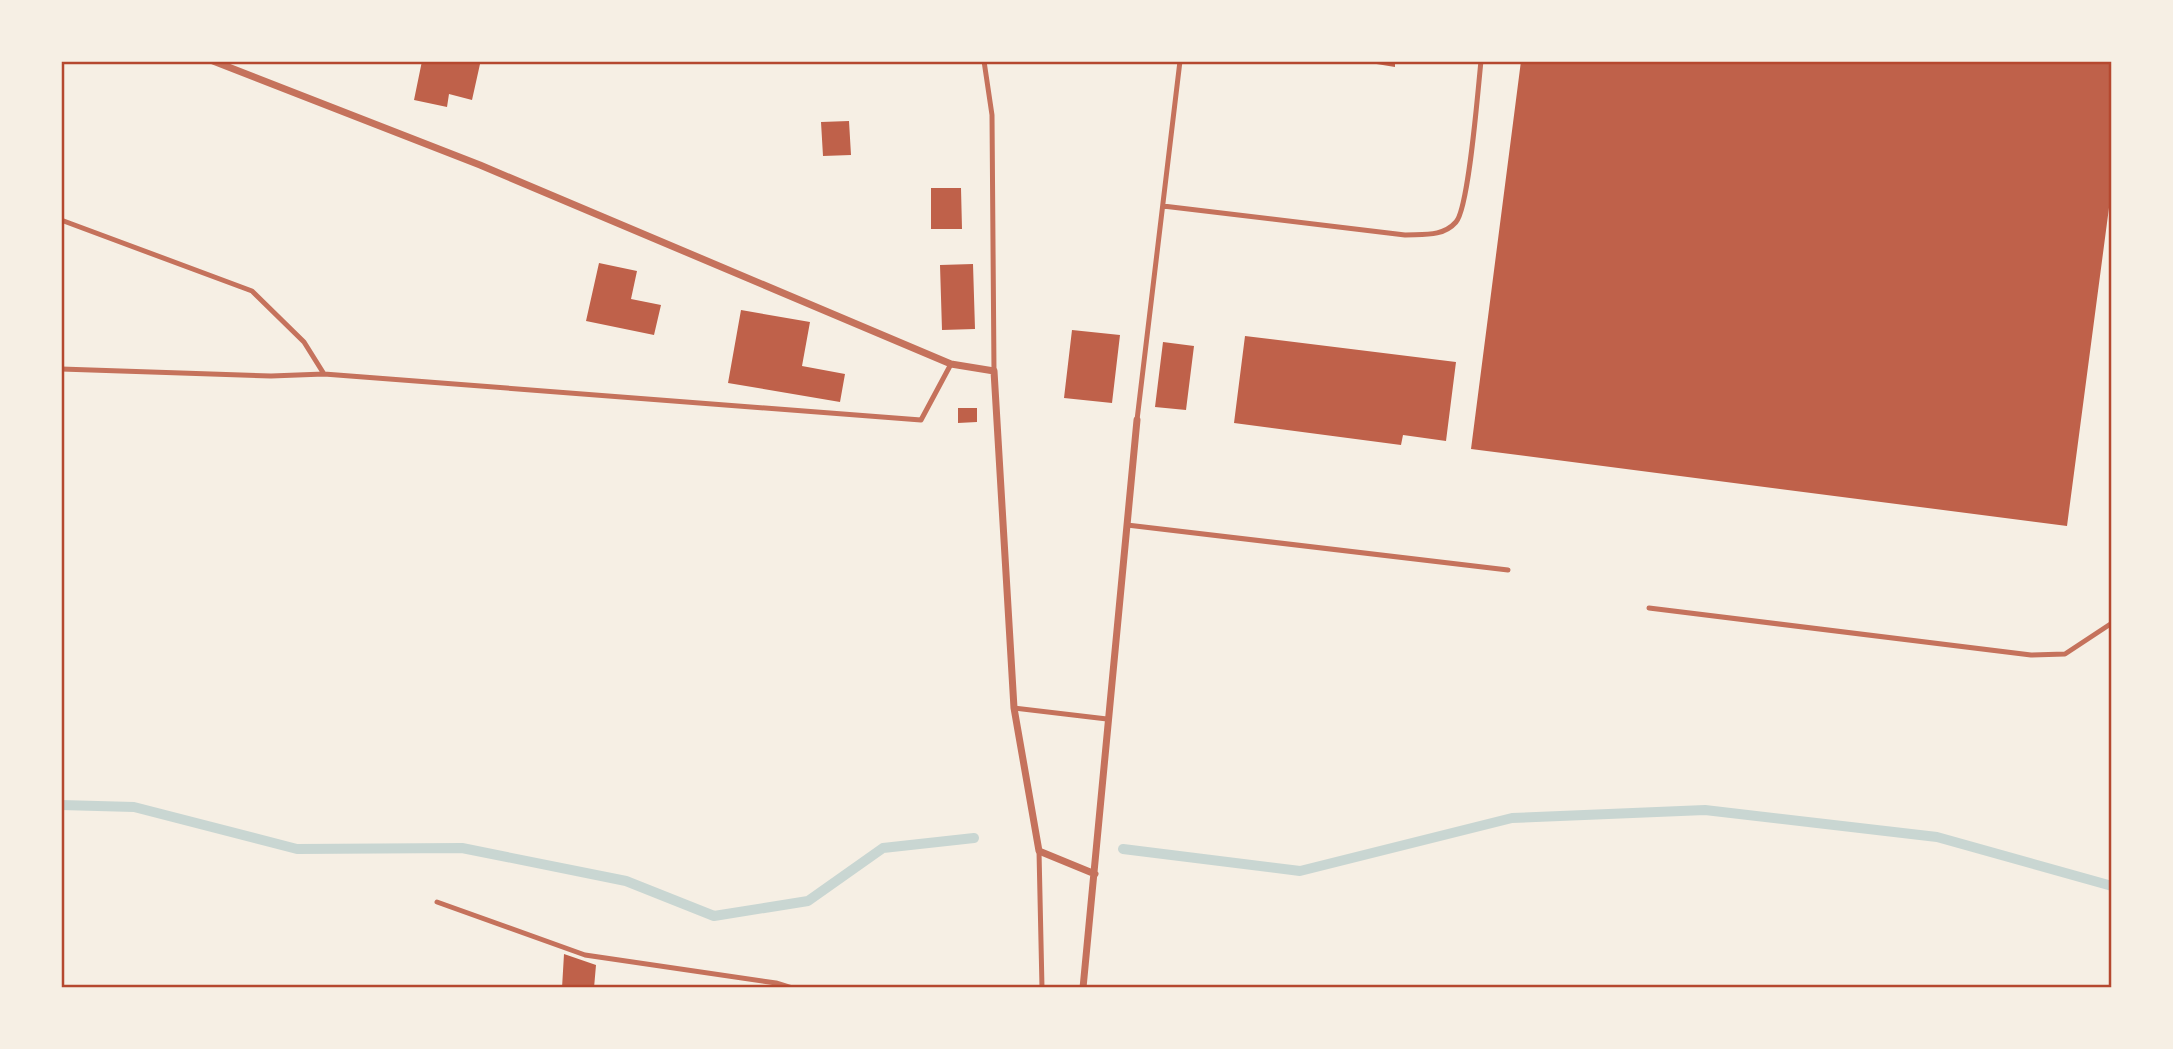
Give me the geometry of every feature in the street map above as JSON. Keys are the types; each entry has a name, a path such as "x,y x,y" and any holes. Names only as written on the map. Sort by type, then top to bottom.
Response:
{"street":[{"path":"213,61 480,165 951,364 994,371 1014,708 1039,851 1096,874"},
{"path":"1083,988 1096,874 1107,719 1137,420"}],"lane":[{"path":"984,61 992,115 994,371"},
{"path":"1137,420 1180,61"},
{"path":"1163,206 1405,235 1441,233 1458,221 1464,196 1481,61"},
{"path":"61,220 252,291 304,342 324,374"},
{"path":"61,369 271,376 324,374 921,420 951,364"},
{"path":"1127,526 1508,570"},
{"path":"1649,608 2031,655 2065,654 2112,623"},
{"path":"1014,708 1107,719"},
{"path":"1039,851 1042,988"},
{"path":"437,902 585,955 776,983 792,988"}],"building":[{"path":"422,61 480,64 472,100 449,94 447,107 414,100"},
{"path":"1358,61 1395,61 1395,67"},
{"path":"1521,61 2112,61 2112,185 2067,526 1471,449"},
{"path":"849,121 851,155 823,156 821,122"},
{"path":"931,188 961,188 962,229 931,229"},
{"path":"599,263 637,271 631,299 661,305 654,335 586,321"},
{"path":"973,264 975,329 942,330 940,265"},
{"path":"741,310 810,322 802,366 845,374 840,402 728,383"},
{"path":"1072,330 1120,335 1112,403 1064,398"},
{"path":"1245,336 1456,362 1446,441 1403,435 1401,445 1234,423"},
{"path":"1163,342 1194,346 1186,410 1155,407"},
{"path":"958,408 977,408 977,422 958,423"},
{"path":"564,954 596,965 594,988 562,988"}],"waterway":[{"path":"61,805 134,807 297,849 462,848 626,881 714,916 808,901 883,848 974,838"},
{"path":"1123,849 1300,871 1512,818 1705,810 1937,837 2112,886"}]}
